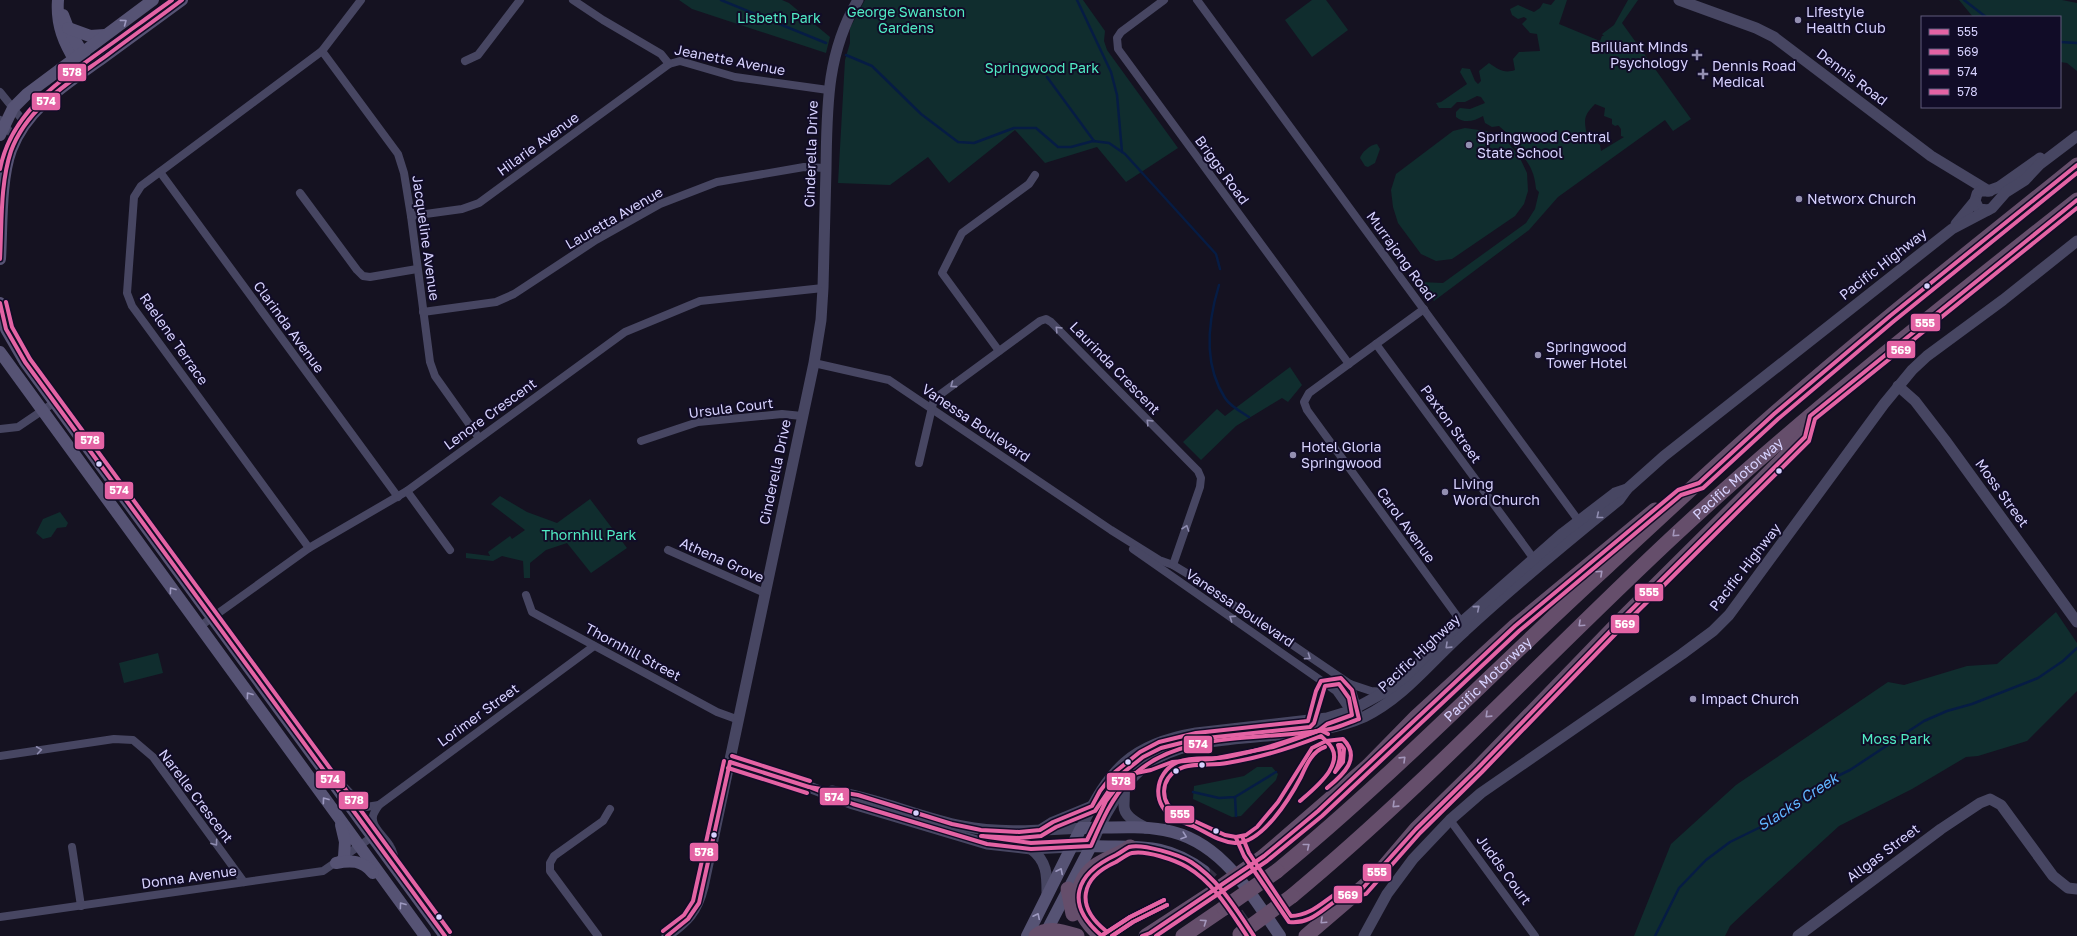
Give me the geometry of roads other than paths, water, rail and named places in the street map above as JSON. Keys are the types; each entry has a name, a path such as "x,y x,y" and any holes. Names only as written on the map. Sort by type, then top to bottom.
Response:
{"highway":[{"name":"Pacific Motorway","path":"1183,936 1277,871 1329,828 1373,788 1530,637 1774,414 1890,316 2077,165"},
{"name":"Pacific Motorway","path":"1245,933 1354,845 1553,650 1678,532 1810,416 2077,200"},
{"path":"1306,936 1376,876 1416,829 1478,768 1624,616 1800,442 1805,436 1810,416"},
{"path":"1146,935 1212,893 1264,856 1368,766 1416,717 1515,626 1678,490 1699,483"},
{"path":"1102,936 1086,921 1080,908 1079,899 1082,881 1095,867 1112,856 1121,854 1130,847"},
{"path":"1068,889 1074,917 1086,936"},
{"path":"1042,934 1057,930 1077,936"}],"main road":[{"path":"58,0 78,56"},
{"path":"58,0 57,16 60,30 86,70"},
{"path":"1,127 13,108 27,94 153,0"},
{"path":"0,259 6,172 16,139 25,123 36,109 86,70 182,0"},
{"path":"68,28 90,36 106,35"},
{"path":"0,303 6,330 14,347 445,936"},
{"path":"0,352 41,411 425,936"},
{"path":"337,816 344,837 340,860 363,863 376,878 388,885"},
{"path":"1027,936 1081,828 1146,828 1165,830 1186,836 1217,854 1234,872 1280,936"},
{"path":"1042,934 1091,846 1158,848 1183,858 1204,871"}],"street":[{"name":"Raelene Terrace","path":"309,548 132,306 127,293 134,197 141,186 322,51 362,0"},
{"path":"465,62 478,54 520,0"},
{"name":"Jeanette Avenue","path":"573,0 603,20 661,54 669,64 680,61 735,77 828,90"},
{"name":"Cinderella Drive","path":"667,936 688,919 699,903 814,363 821,320 823,288 828,90 836,51 844,26 858,0"},
{"name":"Briggs Road","path":"1164,0 1121,32 1116,38 1118,49 1349,364"},
{"name":"Murrajong Road","path":"1197,0 1582,524"},
{"name":"Dennis Road","path":"1679,0 1774,37 1928,154 1955,172 1988,190"},
{"name":"Jacqueline Avenue","path":"322,51 398,154 404,173 411,216 430,362 434,376 479,438"},
{"name":"Hilarie Avenue","path":"411,216 462,209 479,203 669,64"},
{"path":"0,92 25,123"},
{"path":"1,127 16,139"},
{"path":"1988,190 1995,197 1991,208 1979,209 1975,199 1978,192 2003,184 2077,129"},
{"name":"Pacific Highway","path":"1091,846 1098,828 1124,786 1137,772 1151,761 1172,750 1197,744 1329,729 1359,719 1380,708 1407,688 1464,626 1534,558 1619,500 1627,489 1670,451 1952,229 1991,208 2006,192 2025,180 2039,165 2077,136"},
{"name":"Lauretta Avenue","path":"423,312 496,302 514,294 596,240 660,204 716,182 804,167 826,168"},
{"name":"Clarinda Avenue","path":"160,172 398,497"},
{"name":"Dennis Road","path":"1955,172 1975,199"},
{"path":"999,351 942,273 962,233 1029,184 1035,175"},
{"path":"300,193 363,276 370,277 417,269"},
{"name":"Pacific Highway","path":"1952,229 1975,199"},
{"name":"Pacific Highway","path":"1364,936 1377,910 1396,881 1413,859 1450,820 1481,793 1713,631 1729,615 1770,561 1898,386 1927,356 2003,300 2077,241"},
{"name":"Lenore Crescent","path":"199,627 309,548 407,491 625,332 700,301 823,288"},
{"name":"Carol Avenue","path":"1424,309 1309,393 1304,402 1307,410 1464,626"},
{"name":"Laurinda Crescent","path":"919,463 933,409 934,399 1040,321 1046,319 1051,322 1198,470 1201,478 1200,487 1173,565"},
{"name":"Paxton Street","path":"1376,344 1534,558"},
{"name":"Vanessa Boulevard","path":"814,363 889,380 1111,530 1159,560 1173,565 1350,684 1371,691 1385,692"},
{"name":"Moss Street","path":"1898,386 1915,401 1945,440 2077,621"},
{"path":"0,429 18,427 55,402"},
{"name":"Ursula Court","path":"641,441 698,422 782,414 802,416"},
{"path":"407,491 450,550"},
{"name":"Pacific Highway","path":"1081,828 1100,791 1115,772 1140,752 1159,742 1196,733 1327,718 1354,709 1385,692 1406,676 1582,524"},
{"name":"Vanessa Boulevard","path":"1111,530 1137,553 1179,583 1261,637 1336,691 1354,709"},
{"name":"Athena Grove","path":"668,550 765,593"},
{"name":"Thornhill Street","path":"526,595 532,612 717,712 739,720"},
{"path":"1261,637 1267,628"},
{"name":"Lorimer Street","path":"379,805 594,646"},
{"path":"1350,684 1354,709 1359,719"},
{"name":"Narelle Crescent","path":"0,756 114,739 133,740 153,757 244,882"},
{"path":"730,762 853,804 974,841 1006,847 1031,849 1091,846"},
{"path":"327,776 337,779 359,803 366,807 379,805"},
{"path":"1124,786 1126,795 1124,810 1132,820 1146,828"},
{"path":"809,788 858,796 962,826 1006,831 1081,828"},
{"name":"Allgas Street","path":"1798,936 1941,829 1980,803 1990,799 2001,805 2053,876 2068,888 2077,889"},
{"path":"379,805 373,815 373,820 394,856 396,869"},
{"path":"1040,830 1054,822 1092,806"},
{"path":"598,936 550,871 550,863 554,856 603,821 610,810"},
{"name":"Judds Court","path":"1450,820 1535,936"},
{"name":"Donna Avenue","path":"0,917 323,871 372,837"},
{"path":"72,847 81,906"},
{"path":"1031,849 1037,853 1046,867 1047,896"}],"waterway":[{"path":"721,0 826,43"},
{"path":"1077,0 1111,72 1117,95 1122,152"},
{"path":"1964,0 1985,16"},
{"path":"2061,42 2077,43"},
{"path":"846,55 872,66 921,114 958,142 974,143 1014,128 1036,128 1058,147 1071,147 1093,141 1109,143 1125,154 1216,254 1220,269"},
{"path":"1047,77 1094,141"},
{"path":"1219,285 1210,328 1213,371 1218,385 1227,401 1249,417"},
{"name":"Slacks Creek","path":"1655,936 1679,888 1706,860 1730,842 1777,819 1823,783 1850,770 1924,721 1947,711 1972,704 2038,678 2063,661 2077,648"},
{"path":"1193,792 1219,798 1235,797 1276,772"},
{"path":"1235,797 1236,816"}],"tunnel":[{"path":"1204,871 1213,879 1248,928"}],"place":[{"name":"Lifestyle Health Club","path":"1798,20"},
{"name":"Brilliant Minds Psychology","path":"1697,55"},
{"name":"Dennis Road Medical","path":"1703,74"},
{"name":"Springwood Central State School","path":"1469,145"},
{"name":"Networx Church","path":"1799,199"},
{"name":"Springwood Tower Hotel","path":"1538,355"},
{"name":"Hotel Gloria Springwood","path":"1293,455"},
{"name":"Living Word Church","path":"1445,492"},
{"name":"Impact Church","path":"1693,699"}],"park label":[{"name":"Lisbeth Park","path":"779,18"},
{"name":"George Swanston Gardens","path":"906,20"},
{"name":"Springwood Park","path":"1042,68"},
{"name":"Thornhill Park","path":"589,535"},
{"name":"Moss Park","path":"1896,739"}]}
